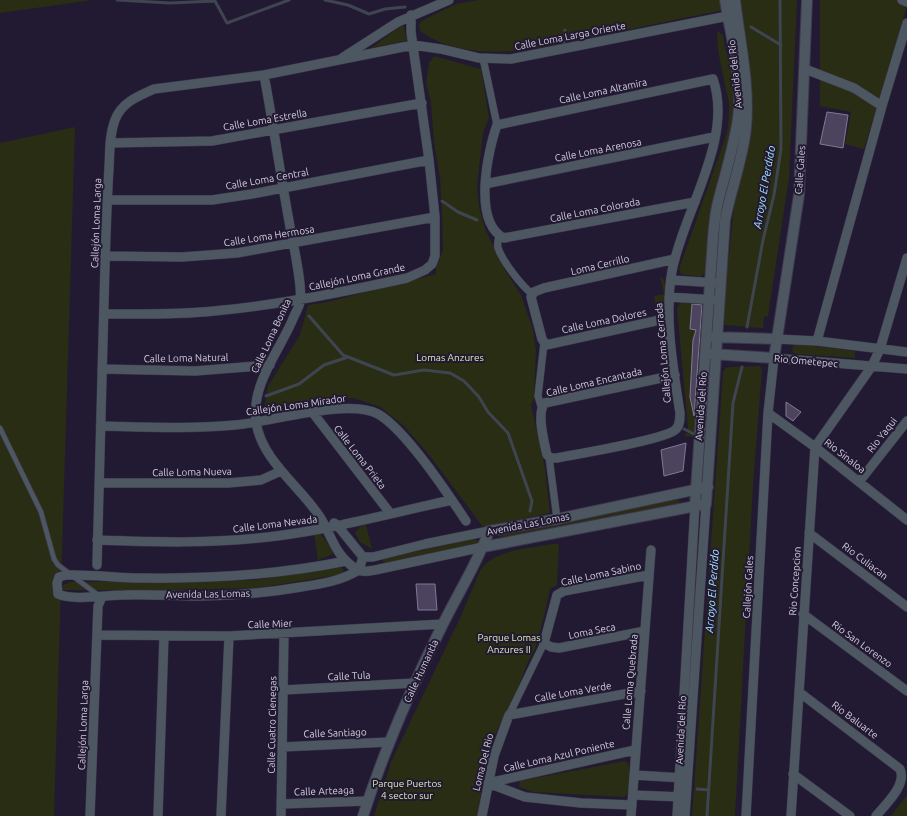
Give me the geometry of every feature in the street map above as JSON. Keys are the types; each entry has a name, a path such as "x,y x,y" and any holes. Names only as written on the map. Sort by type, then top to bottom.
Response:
{"street":[{"path":"338,60 411,15 449,0"},
{"name":"Avenida del Río","path":"726,0 732,16"},
{"name":"Avenida del Río","path":"677,816 682,797 695,505 706,336 716,283 713,238 718,203 733,147 738,117 739,97 732,16 735,0"},
{"name":"Calle Gales","path":"774,358 799,195 806,69 807,0"},
{"path":"902,0 907,2"},
{"name":"Callejón Loma Grande","path":"104,314 177,314 214,312 300,300 407,278 425,270 432,264 435,256 435,217 422,103 413,45 411,15"},
{"name":"Calle Loma Larga Oriente","path":"338,60 413,45 483,58 511,59 732,16"},
{"path":"817,341 882,106 907,23"},
{"path":"483,58 496,125 488,161 485,184 488,215 499,236 497,243 500,252 523,286 532,294 531,299 544,342 538,396 542,406 540,414 546,452 549,457 557,519"},
{"name":"Callejón Loma Larga","path":"97,565 107,200 110,142 112,129 120,110 138,96 154,90 172,86 221,82 264,75 338,60"},
{"path":"806,69 854,88 882,106"},
{"name":"Calle Loma Bonita","path":"264,75 293,243 300,300 270,365 259,394 256,422 264,444 281,471 320,517 335,547 346,561 359,570"},
{"name":"Calle Loma Altamira","path":"496,125 714,79"},
{"name":"Callejón Loma Cerrada","path":"549,457 557,458 650,439 668,434 676,429 680,422 669,318 669,297 675,259 695,202 719,119 720,106 714,79"},
{"name":"Calle Loma Estrella","path":"110,142 212,141 422,103"},
{"name":"Calle Loma Arenosa","path":"485,184 714,137"},
{"name":"Calle Loma Central","path":"107,200 212,200 429,160"},
{"name":"Calle Loma Colorada","path":"499,236 509,238 695,202"},
{"name":"Calle Loma Hermosa","path":"105,256 182,257 237,253 435,217"},
{"path":"815,446 872,366 880,349 907,258"},
{"name":"Loma Cerrillo","path":"532,294 544,288 675,259"},
{"path":"671,280 716,283"},
{"path":"669,297 714,300"},
{"name":"Avenida del Río","path":"683,778 720,355 721,337 714,300"},
{"name":"Calle Loma Dolores","path":"544,342 550,344 669,318"},
{"name":"Rio Ometepec","path":"706,336 817,341 907,352"},
{"name":"Rio Ometepec","path":"705,353 907,369"},
{"name":"Callejón Gales","path":"746,816 768,413 774,358"},
{"name":"Calle Loma Natural","path":"102,369 195,371 270,365"},
{"name":"Calle Loma Encantada","path":"542,406 549,402 675,375"},
{"name":"Callejón Loma Mirador","path":"102,426 184,428 256,422 351,408 370,411 379,414 404,437 452,500 466,521"},
{"name":"Calle Loma Prieta","path":"313,413 390,513"},
{"name":"Rio Sinaloa","path":"768,413 815,446 907,520"},
{"name":"Rio Yaqui","path":"859,482 907,421"},
{"name":"Rio Concepcion","path":"791,816 815,446"},
{"name":"Calle Loma Nueva","path":"100,483 228,483 261,480 281,471"},
{"name":"Avenida Las Lomas","path":"363,557 373,557 425,544 557,519 708,487"},
{"name":"Calle Loma Nevada","path":"97,540 223,541 267,537 325,528 452,500"},
{"name":"Avenida Las Lomas","path":"70,575 59,577 57,583 58,594 64,597 102,597 116,595 197,596 262,593 328,582 350,576 359,570 364,572 375,570 483,547 706,504"},
{"name":"Calle Loma Bonita","path":"320,517 338,525 363,557"},
{"name":"Calle Humantla","path":"363,816 389,742 415,683 443,624 483,547 489,531"},
{"name":"Rio Culiacan","path":"809,533 907,607"},
{"name":"Calle Loma Quebrada","path":"631,816 650,550"},
{"path":"359,570 363,557"},
{"path":"70,575 142,578 245,576 314,568 346,561"},
{"name":"Calle Loma Sabino","path":"544,642 557,594 564,591 649,575"},
{"name":"Callejón Loma Larga","path":"90,816 98,606 102,597"},
{"name":"Rio San Lorenzo","path":"803,614 907,691"},
{"name":"Calle Mier","path":"97,635 229,636 443,624"},
{"name":"Loma Seca","path":"544,642 551,647 559,648 645,631"},
{"name":"Calle Cuatro Cienegas","path":"281,816 284,634"},
{"path":"158,816 164,636"},
{"path":"222,816 229,636"},
{"path":"509,716 544,642"},
{"name":"Calle Tula","path":"283,690 415,683"},
{"name":"Calle Loma Verde","path":"509,716 641,691"},
{"name":"Rio Baluarte","path":"799,692 897,766 902,775 901,784 876,816"},
{"name":"Loma Del Rio","path":"482,816 496,747 509,716"},
{"name":"Calle Santiago","path":"282,747 389,742"},
{"name":"Calle Loma Azul Poniente","path":"488,783 635,750"},
{"path":"634,774 683,778"},
{"path":"793,774 850,816"},
{"path":"488,783 525,797 575,803 632,805"},
{"path":"633,794 682,797"},
{"name":"Avenida del Río","path":"682,797 686,816"},
{"name":"Calle Arteaga","path":"281,804 368,801"}],"lane":[{"path":"0,428 41,512 54,559 58,565 70,575 102,597"}],"green space":[{"path":"0,0 93,0 0,13"},
{"path":"479,0 721,0 722,8 719,11 562,44 512,51 487,52 463,49 441,42 420,31 419,24 423,20 456,4"},
{"path":"740,0 797,0 789,178 768,316 764,317 763,328 724,325 724,303 736,186 746,155 752,128 753,104"},
{"path":"820,0 907,0 907,6 864,149 845,144 851,112 820,106"},
{"path":"401,26 404,26 405,34 409,40 371,48"},
{"path":"718,31 723,35 725,48 733,70 737,103 709,229 707,270 701,277 681,274 679,269 727,133 729,102 719,54 717,36"},
{"name":"Lomas Anzures","path":"434,56 481,69 489,118 483,133 477,187 479,207 486,231 505,270 521,295 533,329 536,351 534,399 531,405 545,468 550,513 483,527 430,456 404,426 380,407 354,398 327,401 327,405 289,412 288,409 267,412 264,409 268,386 300,335 308,305 328,302 436,274 436,268 443,250 442,213 440,178 434,143 431,102 426,83 429,63"},
{"path":"75,127 54,816 0,816 0,143"},
{"path":"660,276 665,282 666,297 665,311 658,314 654,296 664,294"},
{"path":"680,303 701,303 704,306 695,437 684,436 688,432 688,428 677,309"},
{"path":"797,344 855,351 855,358 796,354 792,352 793,346"},
{"path":"760,366 762,370 753,485 735,816 692,816 723,372 726,368 730,367"},
{"path":"675,499 680,501 679,504 504,539 499,536 510,531"},
{"path":"366,525 372,549 360,542 355,533 360,527"},
{"path":"314,534 320,534 322,536 333,554 318,560"},
{"path":"474,539 480,541 479,543 386,564 382,560 385,558"},
{"path":"552,544 559,544 557,585 550,589 535,649 527,664 516,693 494,737 482,785 478,816 374,816 391,762 460,618 480,571 494,558 503,554"},
{"path":"342,567 344,572 339,575 257,588 63,590 63,585 70,582 256,580"},
{"path":"625,761 629,766 630,776 628,791 625,797 533,792 519,787 520,781"},
{"path":"907,795 907,816 891,816"}],"building":[{"path":"827,112 848,115 843,148 820,144"},
{"path":"692,304 702,305 694,416 690,397 693,340 696,330 690,329"},
{"path":"786,402 801,412 793,421 786,416"},
{"path":"686,443 683,471 664,476 661,450"},
{"path":"416,584 435,584 437,610 418,610"}],"waterway":[{"path":"117,0 170,3 215,1 227,23 289,0"},
{"path":"325,0 348,5 369,14 385,9 405,7"},
{"name":"Arroyo El Perdido","path":"747,327 763,240 774,195 781,149 780,0"},
{"path":"751,27 781,45"},
{"path":"564,43 565,30"},
{"path":"442,201 458,212 477,220"},
{"path":"309,316 343,355 394,375 424,370 450,373 464,381 479,397 488,412 508,433 532,501 530,511"},
{"path":"266,396 299,384 324,365 348,357"},
{"name":"Arroyo El Perdido","path":"707,816 733,403 742,367"},
{"path":"684,429 696,435"},
{"path":"697,789 709,790"}],"park label":[{"name":"Parque Lomas Anzures II","path":"509,642"},
{"name":"Parque Puertos 4 sector sur","path":"407,788"}]}
